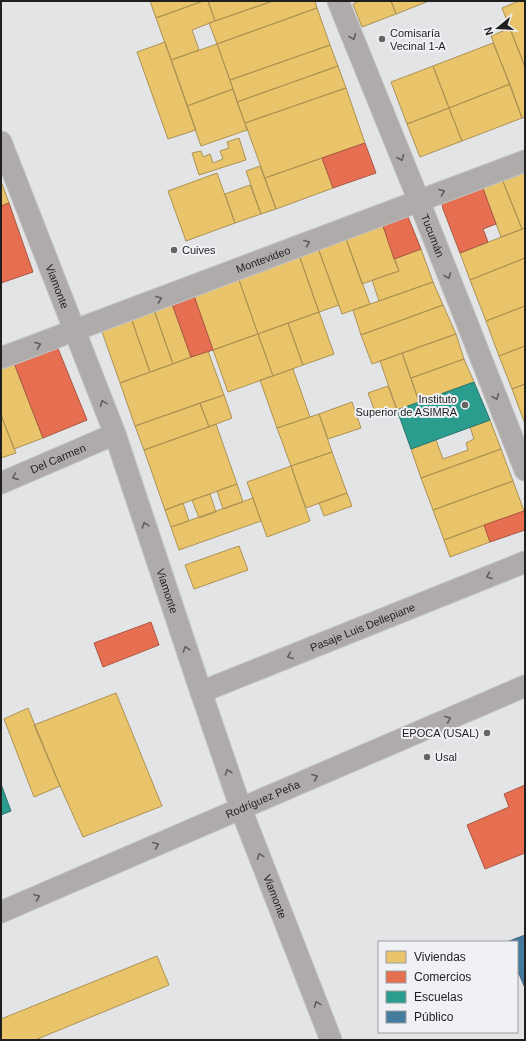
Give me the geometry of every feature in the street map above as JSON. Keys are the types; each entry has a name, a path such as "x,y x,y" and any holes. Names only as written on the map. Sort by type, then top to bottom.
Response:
{"street":[{"name":"Tucumán","path":"338,1 525,470"},
{"name":"Viamonte","path":"1,142 115,434 241,809 331,1040"},
{"name":"Montevideo","path":"1,358 525,161"},
{"name":"Del Carmen","path":"1,483 115,434"},
{"name":"Pasaje Luis Dellepiane","path":"201,692 525,562"},
{"name":"Rodríguez Peña","path":"1,912 525,686"}],"building: Viviendas":[{"path":"150,1 203,1 156,18"},
{"path":"203,1 208,1 215,21 192,30 199,50 171,60 156,18"},
{"path":"208,1 273,1 215,21"},
{"path":"273,1 315,1 317,8 217,44 209,23"},
{"path":"360,1 391,1 396,14 362,27 353,4"},
{"path":"391,1 429,1 396,14"},
{"path":"519,1 525,1 525,67 502,8"},
{"path":"317,8 330,45 230,80 217,44"},
{"path":"510,28 525,67 525,117 522,118 491,36"},
{"path":"165,42 196,130 168,139 137,52"},
{"path":"493,43 510,84 449,108 433,66"},
{"path":"217,44 233,89 187,106 171,60"},
{"path":"330,45 338,66 237,102 230,80"},
{"path":"338,66 346,88 245,123 237,102"},
{"path":"433,66 449,108 407,124 391,82"},
{"path":"510,84 522,118 462,141 449,108"},
{"path":"346,88 365,143 265,178 245,123"},
{"path":"233,89 247,130 201,146 187,106"},
{"path":"449,108 462,141 420,157 407,124"},
{"path":"239,138 246,160 199,175 192,153 201,151 203,157 210,154 213,163 223,159 220,151 229,148 227,142"},
{"path":"322,158 333,188 276,209 265,178"},
{"path":"260,166 276,209 261,214 246,171"},
{"path":"525,170 525,228 522,229 502,179"},
{"path":"217,173 235,223 186,241 168,191"},
{"path":"502,179 522,229 501,237 482,186"},
{"path":"1,181 9,203 1,206"},
{"path":"250,185 261,214 235,223 225,194"},
{"path":"383,226 399,271 362,284 346,239"},
{"path":"525,228 525,258 470,280 460,253"},
{"path":"346,239 370,304 342,314 318,248"},
{"path":"318,248 339,305 319,312 299,255"},
{"path":"421,249 433,282 379,301 372,280 399,271 394,259"},
{"path":"299,255 319,312 258,334 238,277"},
{"path":"525,258 525,306 486,321 470,280"},
{"path":"238,277 258,334 213,350 193,293"},
{"path":"433,282 443,305 361,335 353,310"},
{"path":"171,301 191,357 173,364 153,307"},
{"path":"443,305 456,334 372,364 361,335"},
{"path":"525,306 525,346 499,356 486,321"},
{"path":"153,307 173,364 150,372 130,315"},
{"path":"319,312 334,354 303,365 288,323"},
{"path":"130,315 150,372 120,383 100,326"},
{"path":"288,323 303,365 273,376 258,334"},
{"path":"258,334 273,376 228,392 213,350"},
{"path":"456,334 464,359 411,378 402,353"},
{"path":"525,346 525,384 512,389 499,356"},
{"path":"208,351 224,395 135,426 120,383"},
{"path":"402,353 419,402 397,410 380,361"},
{"path":"464,359 474,382 419,402 411,378"},
{"path":"14,363 43,438 14,449 1,415 1,368"},
{"path":"293,369 310,417 277,428 260,380"},
{"path":"525,384 525,424 512,389"},
{"path":"388,386 397,410 377,417 368,393"},
{"path":"224,395 232,418 209,427 200,403"},
{"path":"352,402 361,428 328,439 319,414"},
{"path":"200,403 209,427 144,450 135,426"},
{"path":"319,414 332,452 291,466 277,428"},
{"path":"1,415 16,453 1,458"},
{"path":"490,420 501,449 421,478 411,449 436,440 443,459 468,450 466,443 474,439 470,427"},
{"path":"216,424 237,484 165,510 144,450"},
{"path":"501,449 513,481 433,510 421,478"},
{"path":"332,452 347,493 306,508 291,466"},
{"path":"291,466 310,521 267,537 247,482"},
{"path":"513,481 524,511 444,540 433,510"},
{"path":"237,484 243,502 223,509 217,491"},
{"path":"347,493 352,506 324,516 319,503"},
{"path":"210,494 216,512 199,518 192,500"},
{"path":"253,498 261,521 179,550 171,527"},
{"path":"183,503 189,521 171,527 165,510"},
{"path":"484,525 490,542 450,557 444,540"},
{"path":"239,546 248,570 194,589 185,565"},
{"path":"116,693 162,806 83,837 34,725"},
{"path":"28,708 60,786 34,797 4,719"},
{"path":"157,956 169,985 35,1040 1,1040 1,1019"}],"building: Comercios":[{"path":"365,143 376,173 333,188 322,158"},
{"path":"482,186 496,224 483,229 488,242 460,253 442,204 447,200"},
{"path":"9,203 33,272 1,283 1,206"},
{"path":"408,217 421,249 394,259 383,226"},
{"path":"193,293 213,350 191,357 171,301"},
{"path":"57,346 87,420 43,438 14,363"},
{"path":"524,511 525,530 490,542 484,525"},
{"path":"151,622 159,645 103,667 94,643"},
{"path":"525,785 525,853 485,869 467,825 509,807 504,794"}],"building: Escuelas":[{"path":"474,382 490,420 411,449 397,410"},
{"path":"1,784 11,811 1,815"}],"building: Público":[{"path":"525,935 525,988 518,971 518,941 510,941"}],"place":[{"name":"Comisaría Vecinal 1-A","path":"382,39"},
{"name":"Cuives","path":"174,250"},
{"name":"Instituto Superior de ASIMRA","path":"465,405"},
{"name":"EPOCA (USAL)","path":"487,733"},
{"name":"Usal","path":"427,757"}]}
